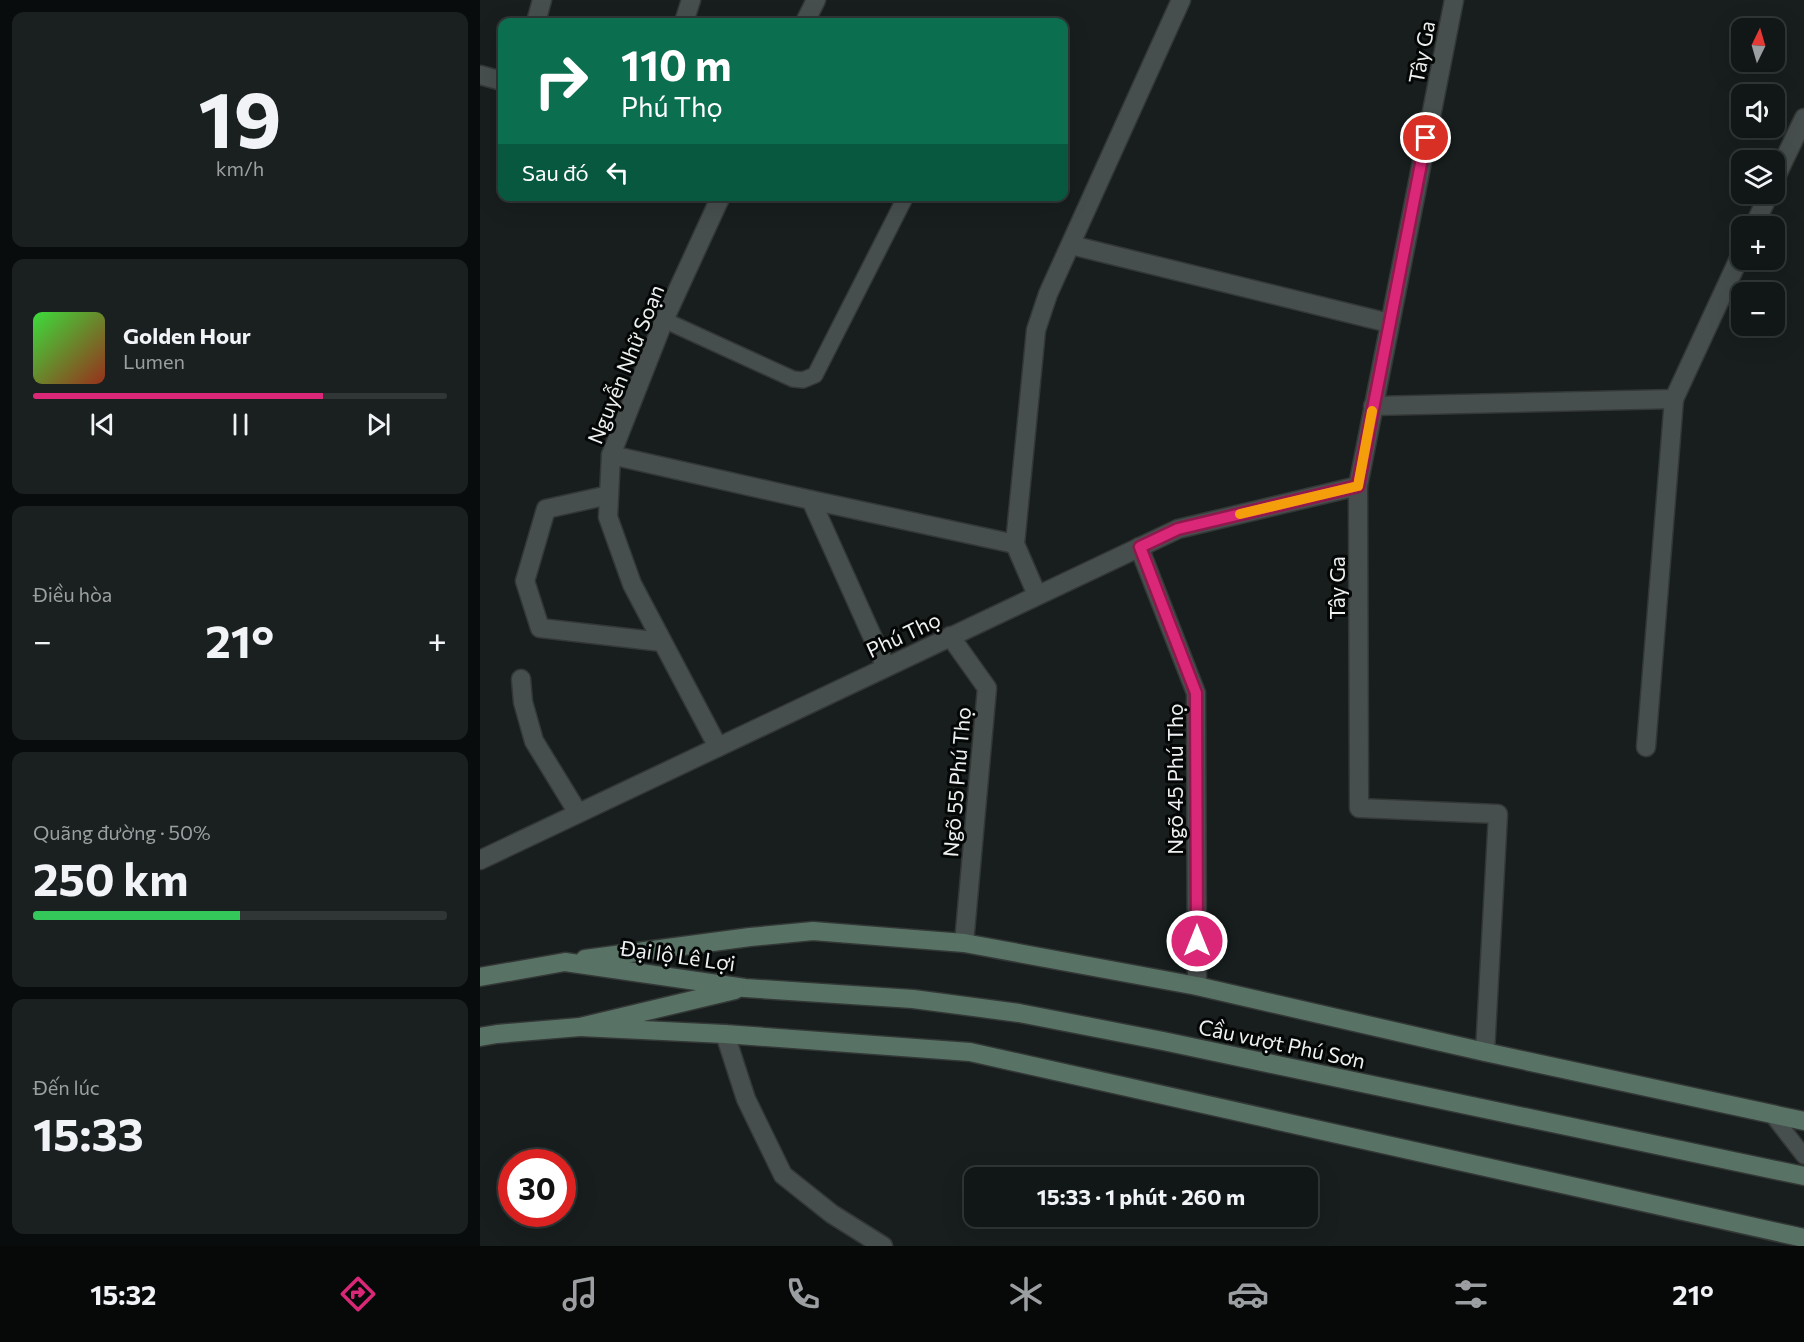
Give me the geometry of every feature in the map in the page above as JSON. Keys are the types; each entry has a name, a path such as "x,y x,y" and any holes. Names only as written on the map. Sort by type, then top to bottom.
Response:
{"street":[{"path":"537,18 542,0"},
{"path":"685,18 691,0"},
{"path":"807,18 816,0"},
{"path":"1037,596 1015,544 1036,330 1048,294 1181,0"},
{"name":"Tây Ga","path":"1454,0 1358,486 1359,808 1498,814 1485,1052"},
{"path":"480,75 498,80"},
{"path":"1785,158 1804,118"},
{"name":"Nguyễn Nhữ Soạn","path":"718,747 628,573 608,518 611,455 664,320 719,201"},
{"path":"1071,245 1389,323"},
{"path":"1646,747 1674,399 1734,270"},
{"path":"1373,406 1674,399"},
{"path":"611,455 1015,544"},
{"name":"Phú Thọ","path":"480,860 1178,529 1358,486"},
{"path":"609,495 546,509 525,581 540,628 662,642"},
{"path":"811,500 886,667"},
{"name":"Ngõ 45 Phú Thọ","path":"1140,547 1196,693 1197,986"},
{"name":"Ngõ 55 Phú Thọ","path":"950,636 987,688 964,943"},
{"path":"521,679 523,702 534,741 578,813"},
{"path":"565,962 687,944 813,932 964,943 1197,986 1485,1052 1804,1121"},
{"name":"Đại lộ Lê Lợi","path":"480,977 565,962 745,988"},
{"name":"Đại lộ Lê Lợi","path":"480,1037 580,1027 745,988"},
{"name":"Cầu vượt Phú Sơn","path":"745,988 788,989 913,999 1019,1013 1804,1176"},
{"path":"580,1027 725,1034 970,1052 1804,1238"},
{"path":"725,1034 746,1099 783,1174 832,1214 883,1246"}],"lane":[{"path":"664,320 793,379 803,380 815,375 903,201"},
{"path":"1773,1116 1804,1156"}],"slow traffic":[{"path":"1240,514 1358,486 1372,411"}],"route":[{"path":"1197,941 1196,693 1140,547 1178,529 1358,486 1426,138"}]}
